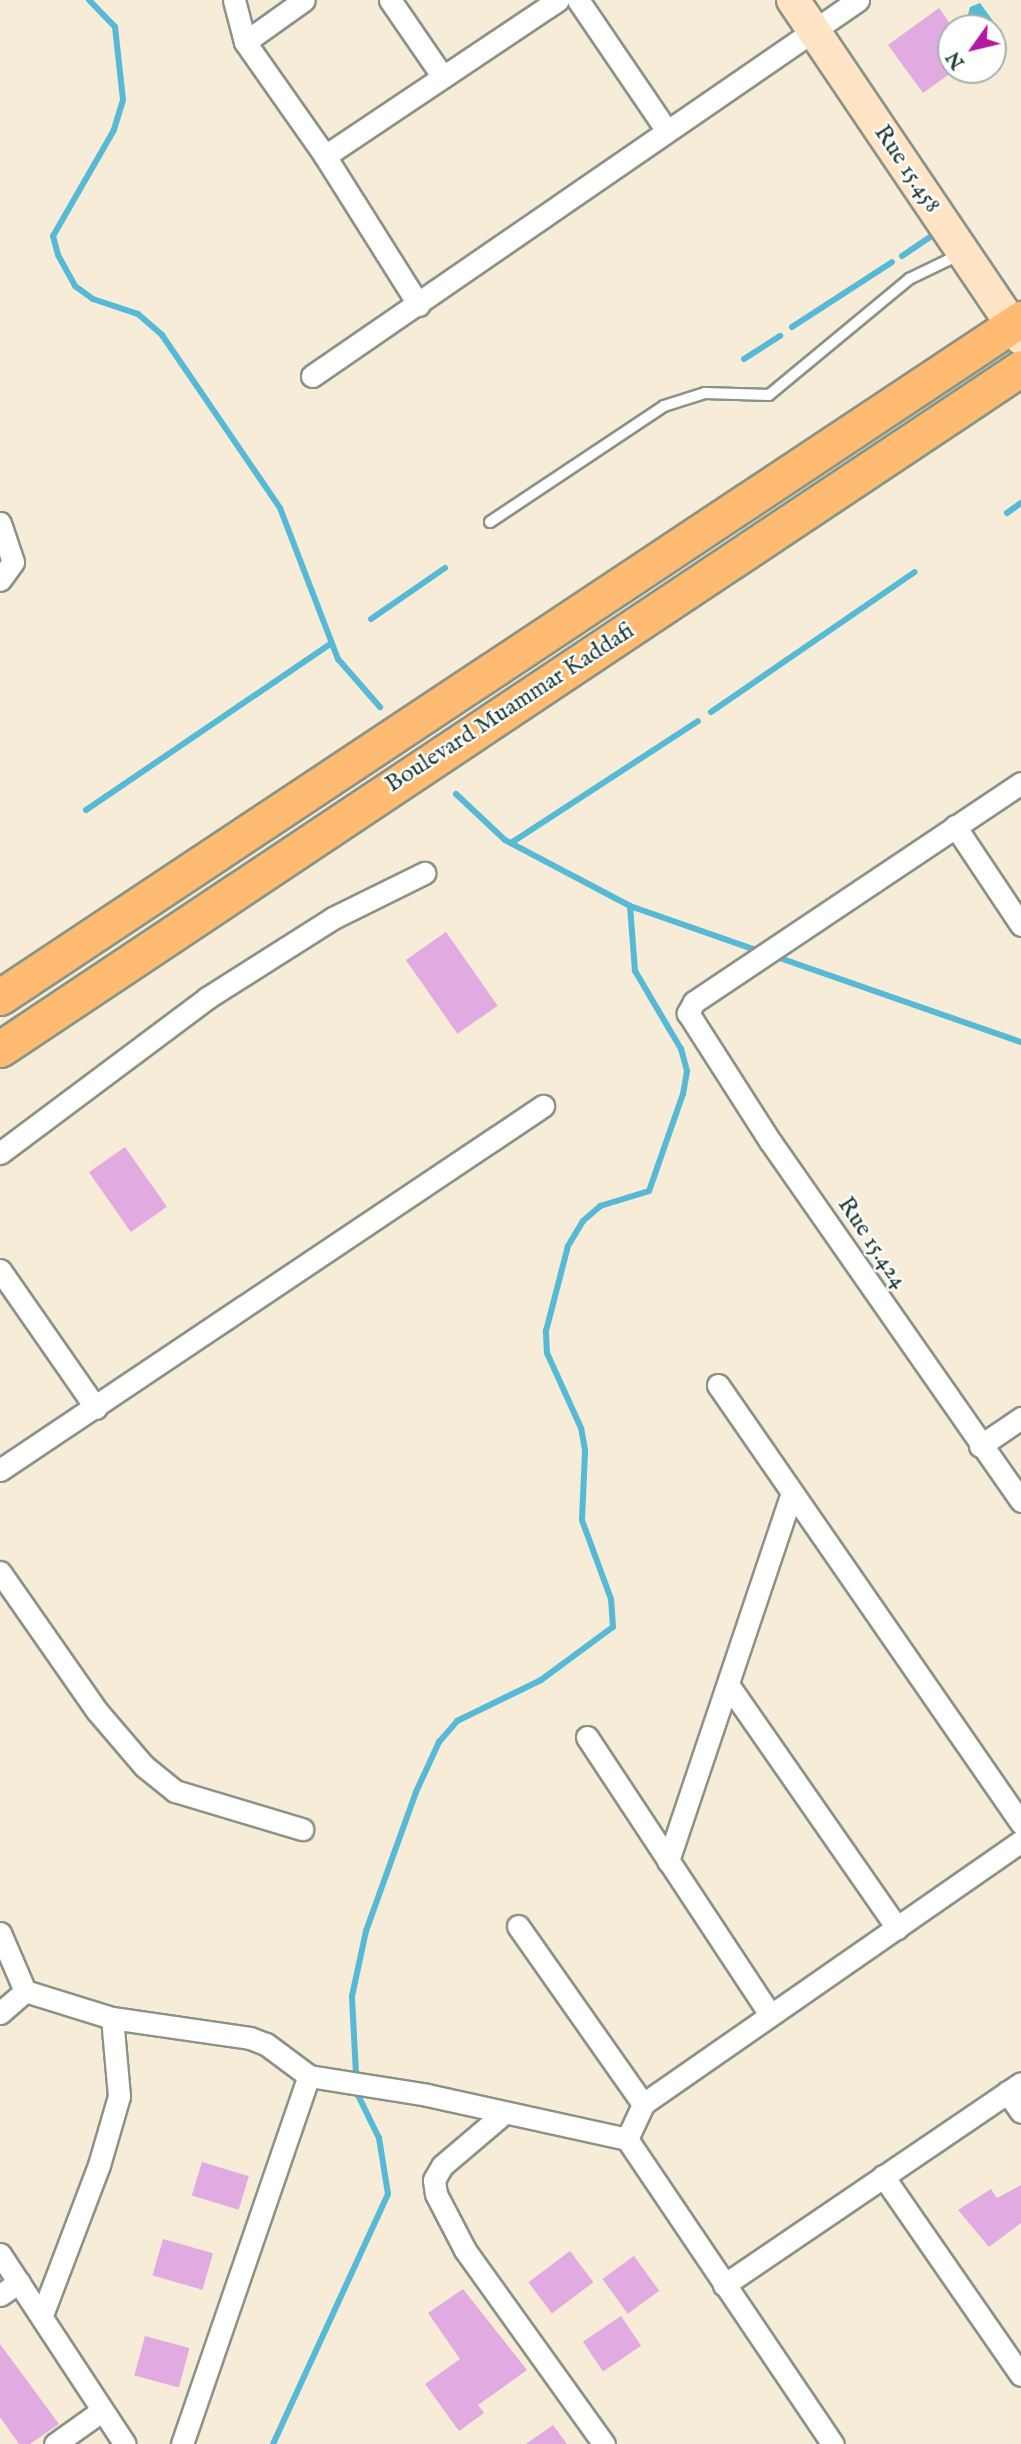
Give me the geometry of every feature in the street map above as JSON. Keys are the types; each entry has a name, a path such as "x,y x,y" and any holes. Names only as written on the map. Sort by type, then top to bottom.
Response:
{"main road":[{"name":"Rue 15.458","path":"793,0 964,253 1018,328"},
{"name":"Boulevard Muammar Kaddafi","path":"0,997 1018,328"},
{"name":"Boulevard Muammar Kaddafi","path":"0,1049 1021,368"}],"street":[{"path":"234,0 245,42 326,156 419,305"},
{"path":"245,42 304,0"},
{"path":"390,0 443,77"},
{"path":"326,156 558,0"},
{"path":"578,0 667,131"},
{"path":"312,376 419,305 858,0"},
{"path":"0,523 13,562 1,579"},
{"path":"1021,783 955,826 1021,925"},
{"name":"Rue 15.424","path":"955,826 688,1009 692,1023 770,1141 980,1446 1021,1501"},
{"path":"0,1153 207,998 333,918 424,873"},
{"path":"0,1470 96,1408 543,1105"},
{"path":"0,1270 96,1408"},
{"path":"718,1385 791,1496 1021,1823"},
{"path":"980,1446 1021,1418"},
{"path":"668,1861 791,1496"},
{"path":"0,1572 97,1711 144,1766 175,1791 302,1829"},
{"path":"729,1686 897,1928"},
{"path":"587,1737 770,2015"},
{"path":"627,2139 643,2104 1021,1841"},
{"path":"518,1926 643,2104"},
{"path":"0,1933 25,1992"},
{"path":"0,2013 25,1992"},
{"path":"25,1992 112,2018 250,2038 266,2044 309,2076 427,2095 503,2114 627,2139 833,2444"},
{"path":"42,2315 99,2165 118,2096 112,2018"},
{"path":"182,2444 309,2076"},
{"path":"724,2285 1014,2087 1021,2112"},
{"path":"503,2114 442,2165 434,2180 436,2194 465,2250 604,2444"},
{"path":"883,2176 1021,2375"},
{"path":"0,2254 42,2315 100,2412 125,2444"},
{"path":"0,2295 19,2282"},
{"path":"55,2444 100,2412"}],"lane":[{"path":"490,522 664,405 705,393 769,395 789,382 817,350 909,279 964,253"}],"water":[{"path":"980,3 988,14 968,14 970,7"}],"building":[{"path":"939,8 943,14 937,14 937,83 923,93 888,45"},
{"path":"446,932 498,1006 457,1034 406,960"},
{"path":"125,1147 167,1207 131,1232 89,1172"},
{"path":"202,2162 249,2176 239,2210 192,2195"},
{"path":"1021,2185 1021,2223 989,2247 958,2210 991,2189 997,2198"},
{"path":"163,2239 213,2253 203,2290 153,2276"},
{"path":"570,2251 593,2282 552,2313 528,2282"},
{"path":"634,2256 659,2291 628,2314 602,2279"},
{"path":"463,2289 527,2370 478,2405 484,2413 459,2431 425,2384 460,2359 428,2313"},
{"path":"621,2316 641,2346 603,2372 583,2342"},
{"path":"145,2336 189,2348 179,2388 134,2376"},
{"path":"0,2344 59,2424 30,2444 19,2444 0,2417"},
{"path":"553,2425 567,2444 526,2444"}],"waterway":[{"path":"89,0 115,27 123,100 114,130 53,236 58,255 75,286 93,299 138,314 162,335 280,508 338,659 380,707"},
{"path":"902,256 933,235"},
{"path":"792,327 892,262"},
{"path":"744,359 780,336"},
{"path":"1007,513 1021,503"},
{"path":"371,619 445,568"},
{"path":"711,712 915,572"},
{"path":"86,810 332,643"},
{"path":"511,843 698,721"},
{"path":"456,794 505,840 630,906 761,952"},
{"path":"273,2444 388,2194 379,2138 357,2093 352,1996 366,1931 416,1792 439,1742 457,1721 541,1680 613,1627 611,1599 582,1520 585,1450 581,1428 547,1353 546,1331 568,1246 583,1221 600,1206 649,1191 683,1094 687,1071 681,1049 635,971 630,906"},
{"path":"771,955 1021,1042"}]}
